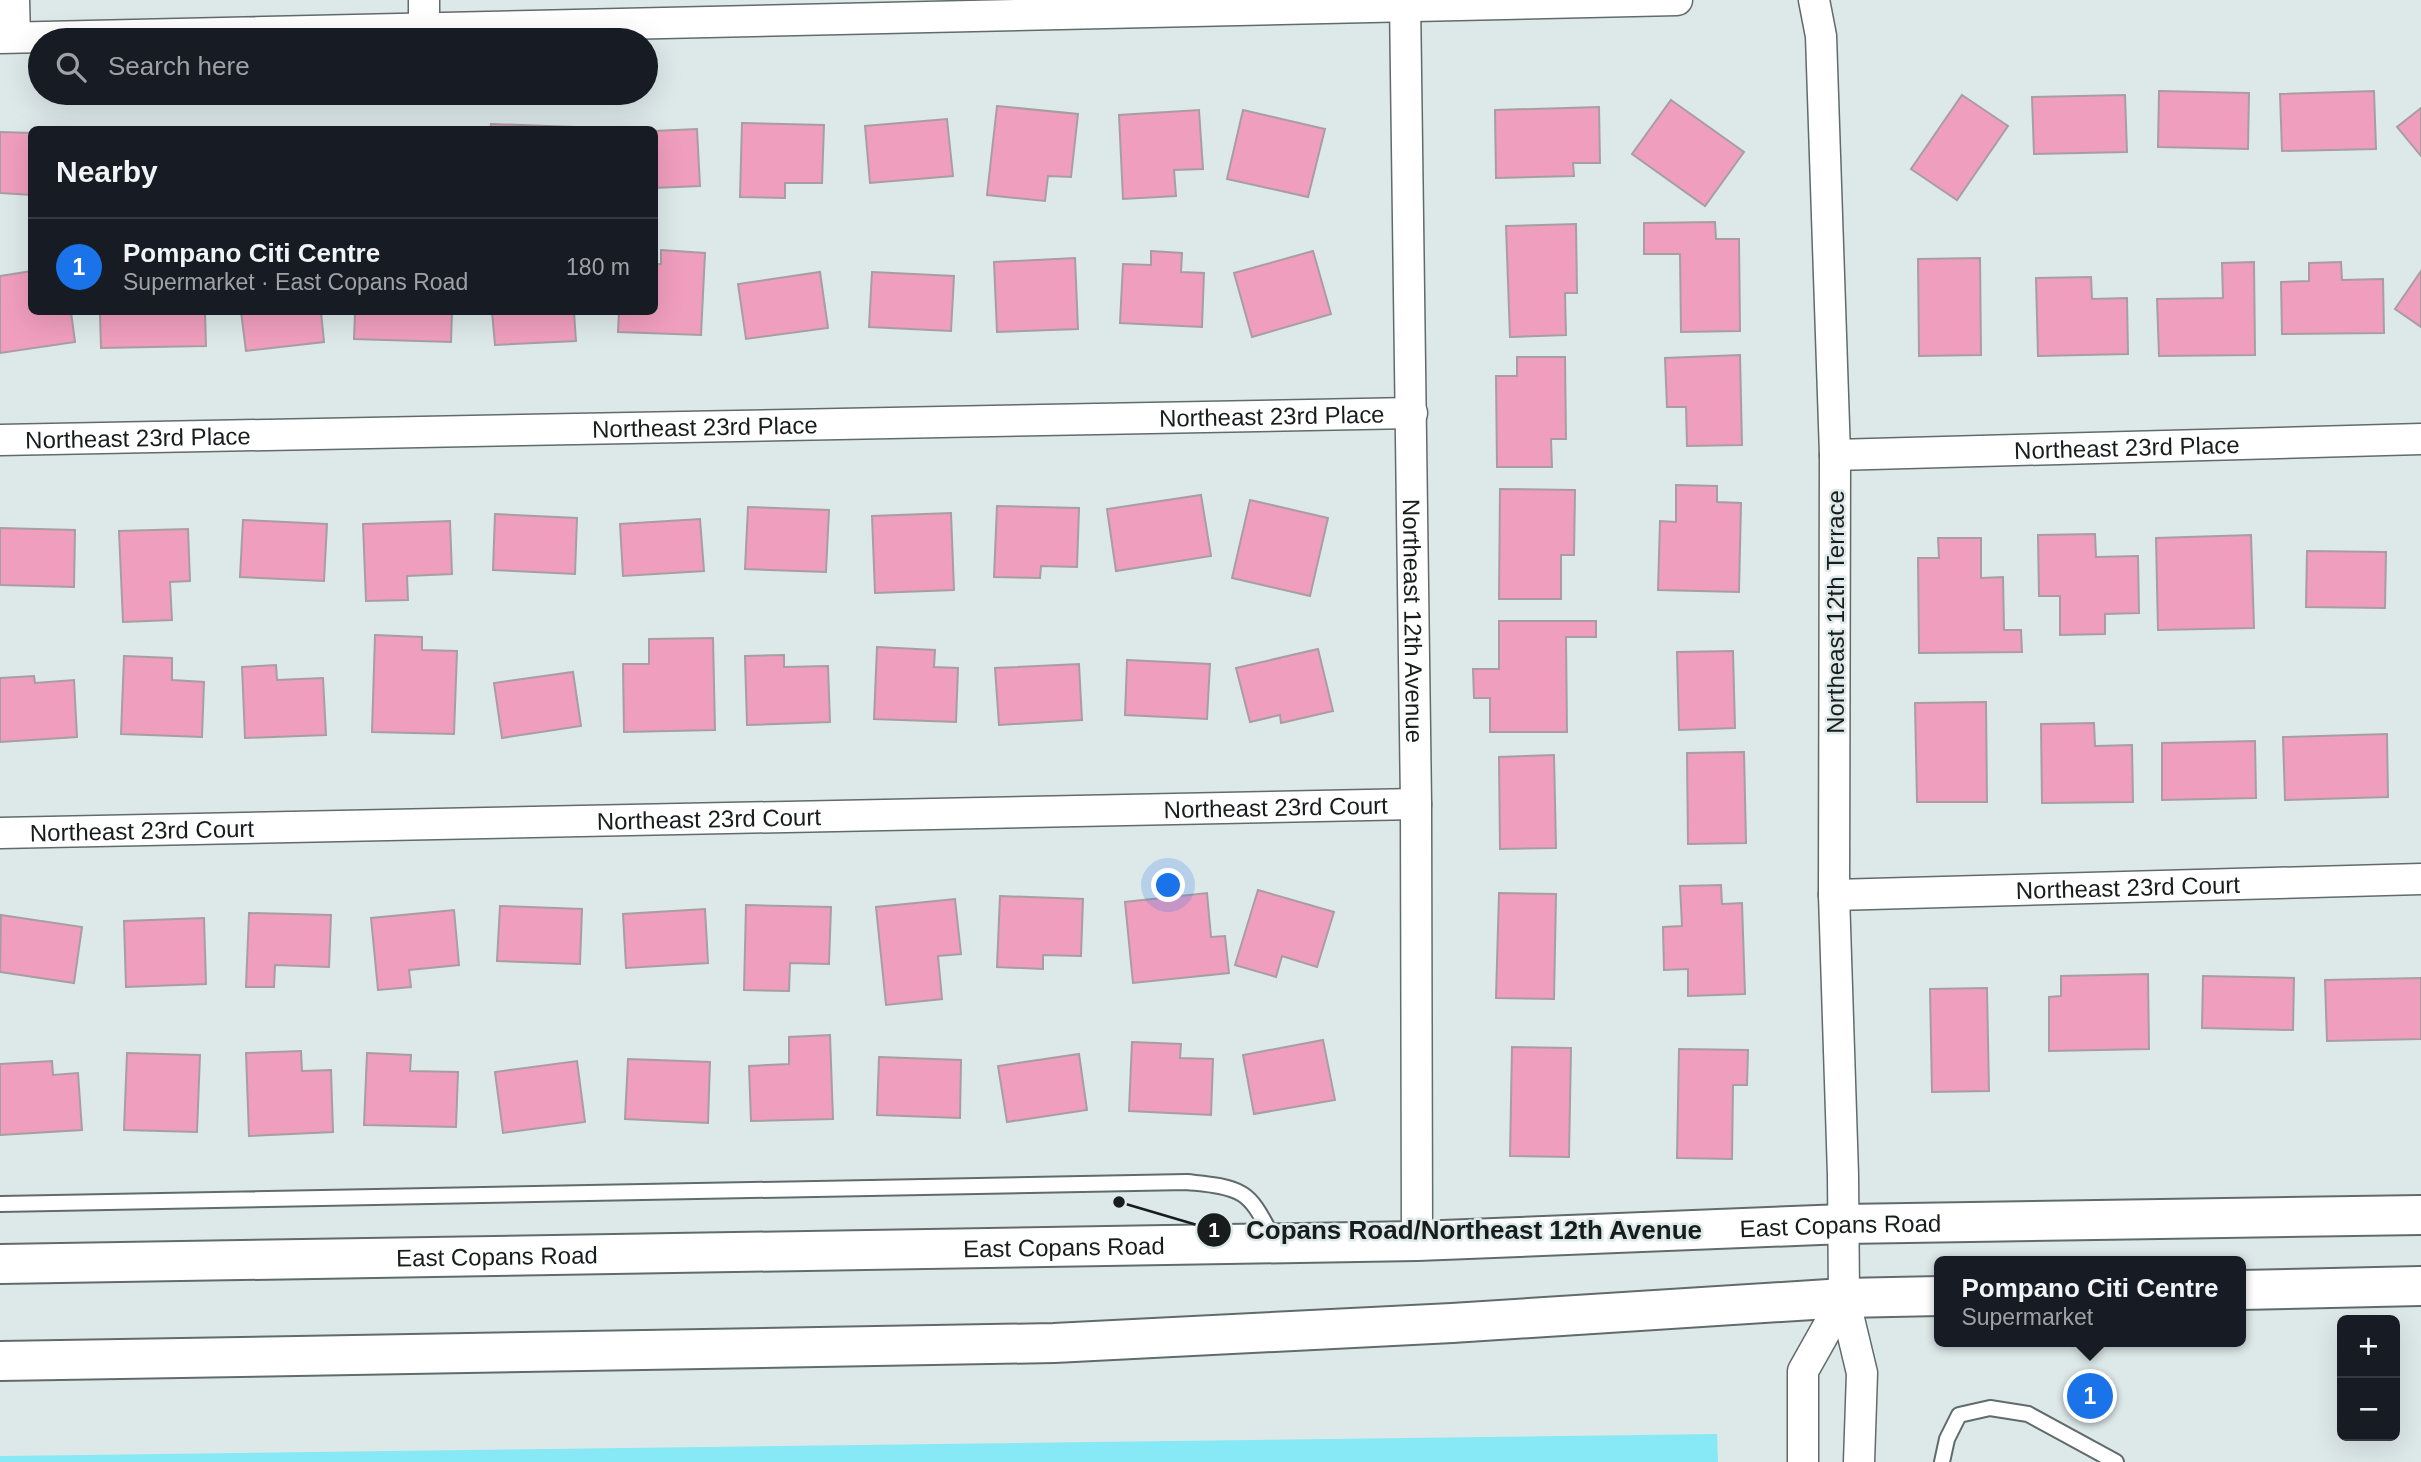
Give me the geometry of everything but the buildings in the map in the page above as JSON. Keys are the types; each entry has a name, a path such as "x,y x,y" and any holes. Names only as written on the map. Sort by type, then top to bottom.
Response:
{"main road":[{"name":"East Copans Road","path":"0,1264 1417,1241 1844,1224 2421,1215"},
{"path":"2246,1290 2421,1286"},
{"path":"0,1361 1055,1343 1452,1323 1844,1298 1934,1296"}],"street":[{"path":"14,0 7,38 28,37"},
{"path":"181,28 424,14 1677,0"},
{"name":"Northeast 12th Terrace","path":"1814,0 1821,36 1835,455 1834,895 1844,1298 1862,1373 1860,1462"},
{"name":"Northeast 12th Avenue","path":"1405,3 1416,804 1417,1241"},
{"name":"Northeast 23rd Place","path":"0,440 1412,413"},
{"name":"Northeast 23rd Place","path":"1835,455 2421,439"},
{"name":"Northeast 23rd Court","path":"0,833 1416,804"},
{"name":"Northeast 23rd Court","path":"1834,895 2421,879"},
{"path":"1803,1462 1803,1371 1844,1298"}],"lane":[{"path":"0,1204 1187,1182 1241,1193 1252,1204 1277,1243"},
{"path":"1942,1462 1947,1439 1959,1416 1990,1408 2028,1414 2116,1462"}],"shaded area":[{"path":"1717,1434 1718,1462 0,1462 0,1456"}],"place":[{"name":"Copans Road/Northeast 12th Avenue","path":"1119,1202"},
{"name":"Pompano Citi Centre","path":"2090,1396"}]}
